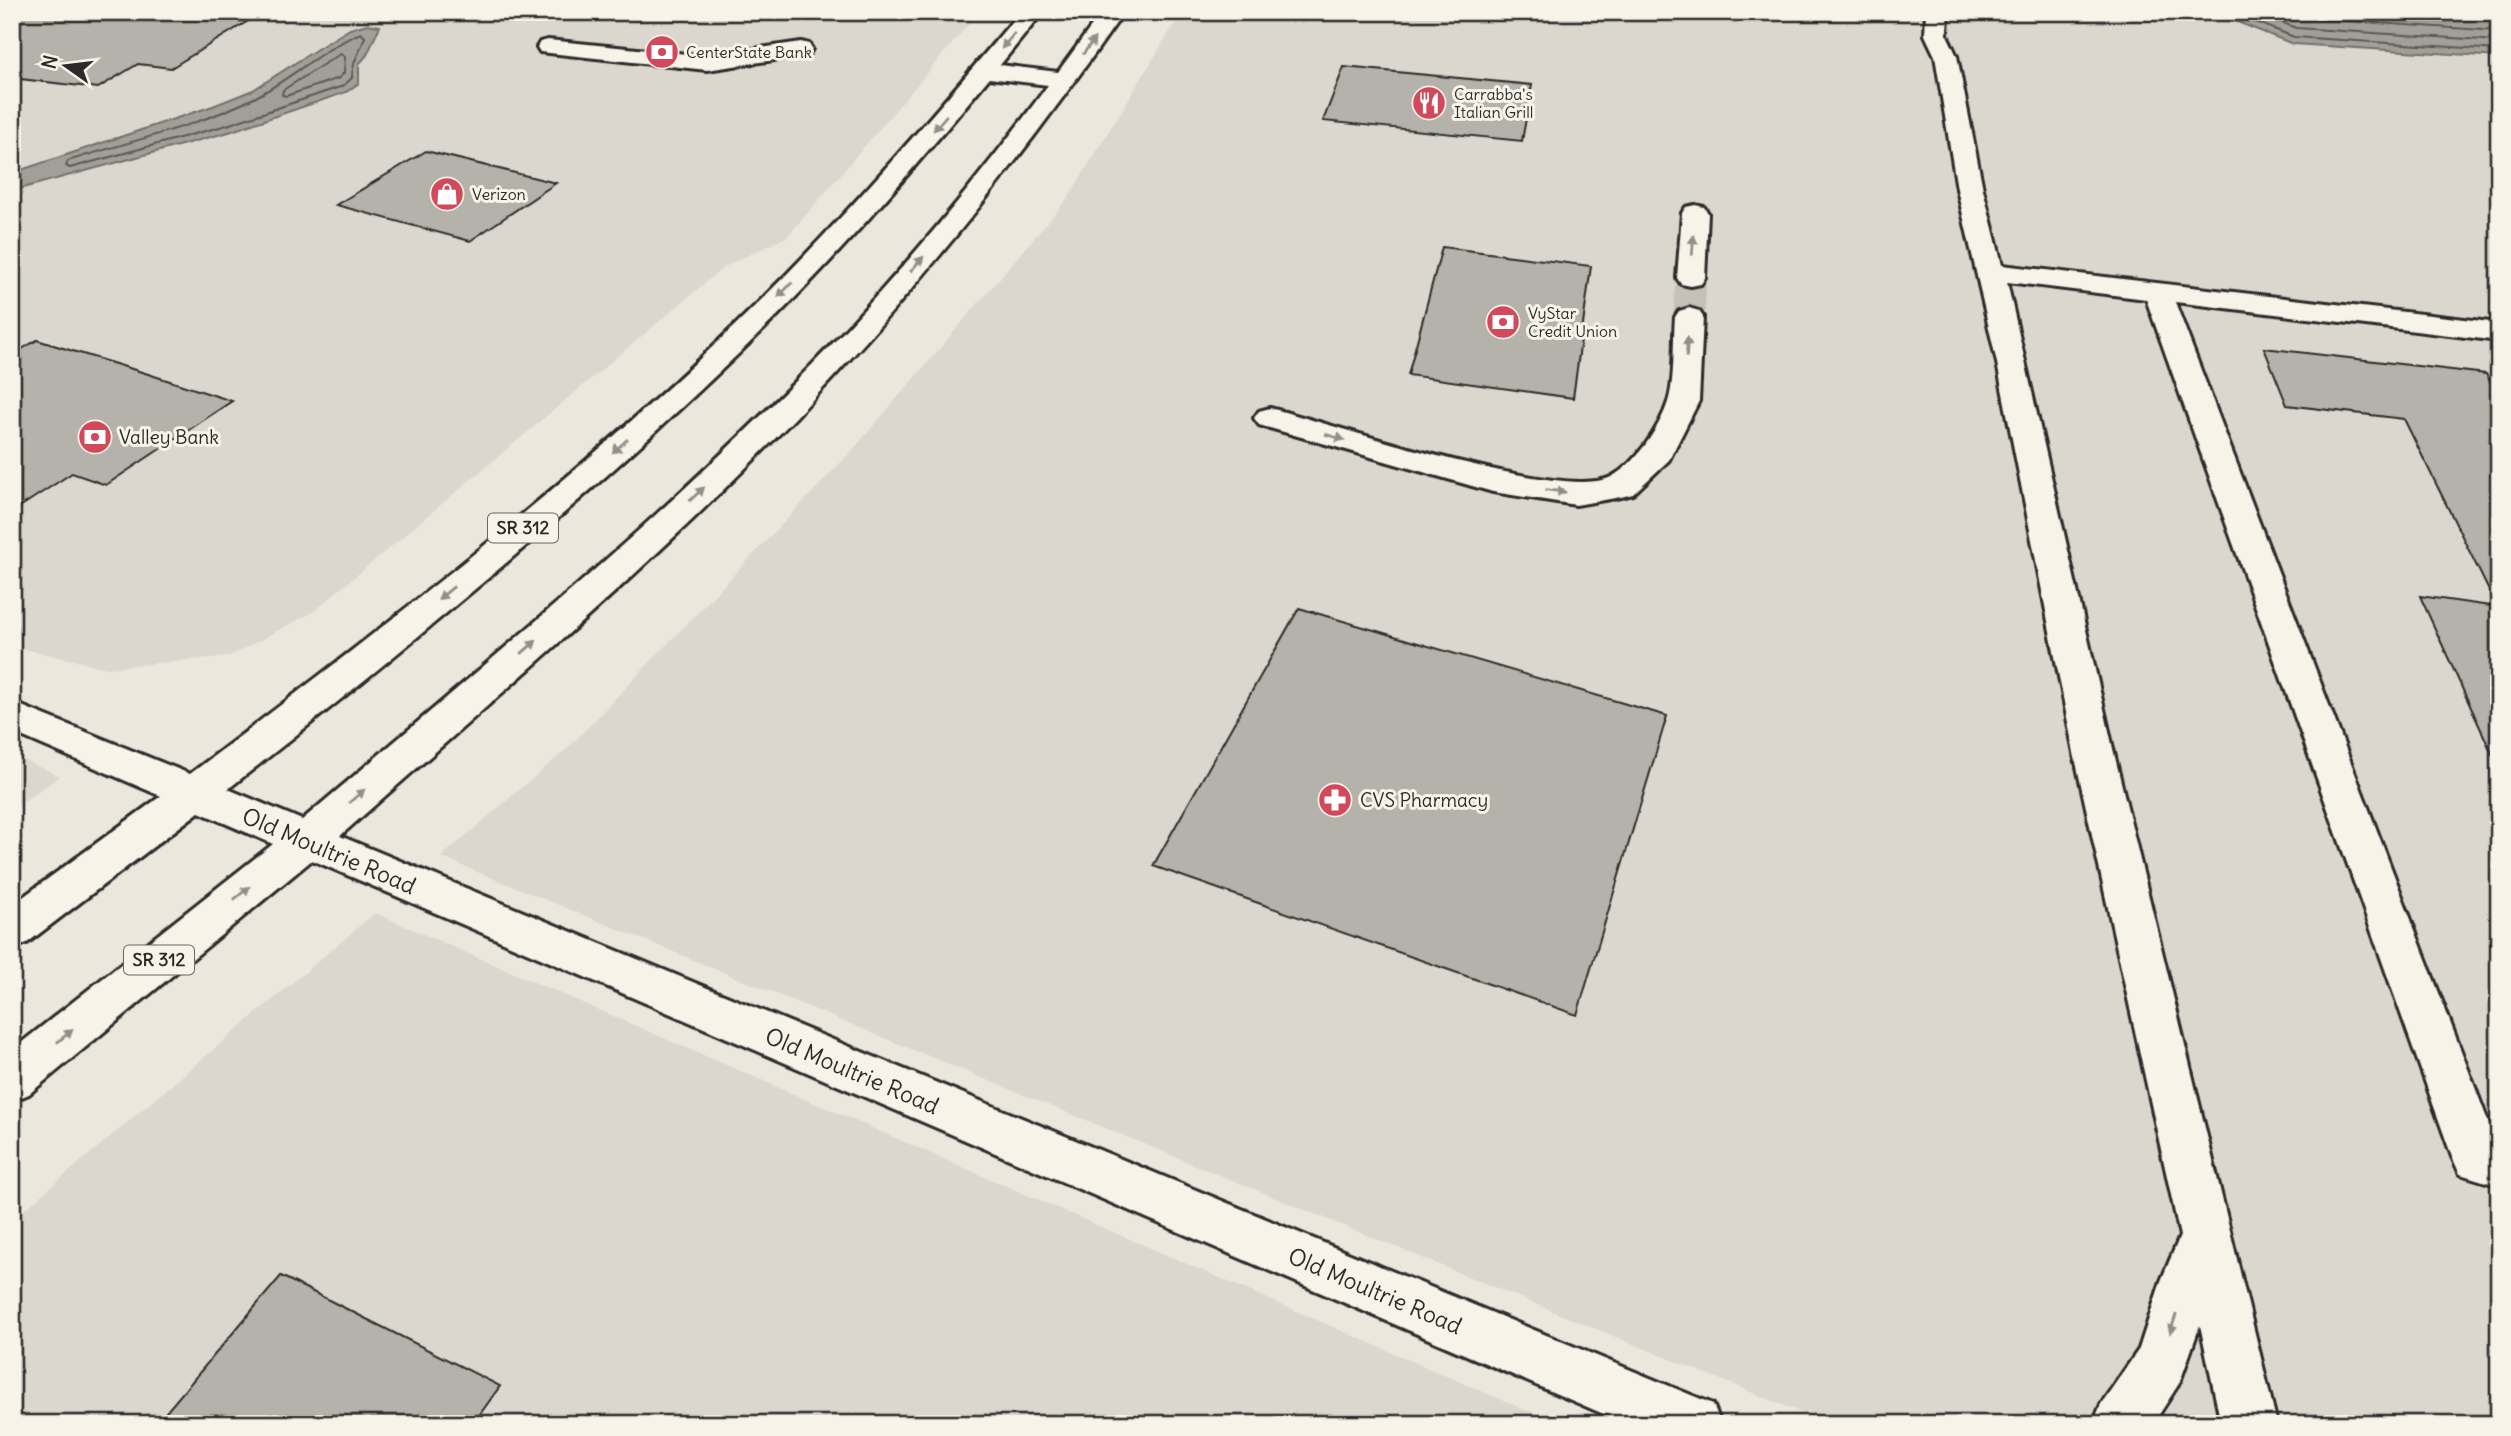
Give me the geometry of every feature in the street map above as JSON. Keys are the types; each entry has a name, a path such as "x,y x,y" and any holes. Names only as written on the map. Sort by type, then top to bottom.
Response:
{"main road":[{"name":"SR 312","path":"12,930 196,794 472,571 604,460 717,357 839,236 913,154 1032,12"},
{"name":"SR 312","path":"12,1079 306,841 596,589 784,411 873,316 968,207 1114,12"},
{"path":"1937,12 1933,23 1936,40 1946,57 1969,189 2012,363 2100,780 2249,1424"},
{"path":"548,47 707,63 801,49"},
{"path":"984,70 1065,80"},
{"path":"1690,278 1695,213"},
{"path":"1990,272 2499,332"},
{"path":"2157,292 2477,1157 2499,1162"},
{"path":"1270,418 1493,481 1576,494 1621,486 1657,453 1684,401 1689,317"},
{"name":"Old Moultrie Road","path":"12,716 1693,1424"},
{"path":"2121,1424 2161,1363 2187,1281 2205,1237"}],"shaded area":[{"path":"12,12 979,12 788,236 724,267 313,612 230,656 107,668 12,646"},
{"path":"1182,12 2499,12 2499,1424 1829,1424 441,857 568,748 852,451 1068,198"},
{"path":"12,755 60,776 12,809"},
{"path":"375,913 1558,1424 12,1424 12,1220"}],"water":[{"path":"2212,12 2499,12 2499,57 2293,44"},
{"path":"367,24 380,26 367,55 359,64 359,83 346,92 229,132 12,191 12,173 213,106 253,90 350,29"}],"building":[{"path":"12,12 263,12 171,68 138,64 98,88 12,78"},
{"name":"Carrabba's Italian Grill","path":"1344,67 1532,85 1522,141 1323,121"},
{"name":"Verizon","path":"426,151 556,183 470,241 336,205"},
{"name":"VyStar Credit Union","path":"1442,247 1591,266 1573,398 1408,375"},
{"name":"Valley Bank","path":"37,340 232,401 106,485 72,473 12,512 12,355"},
{"path":"2264,348 2486,374 2499,397 2499,769 2420,596 2497,607 2404,419 2287,405"},
{"name":"CVS Pharmacy","path":"1299,608 1667,716 1577,1015 1153,866"},
{"path":"281,1276 500,1386 473,1424 156,1424"}],"tunnel":[{"path":"1689,317 1691,278"}],"place":[{"name":"CenterState Bank","path":"662,52"},
{"name":"Carrabba's Italian Grill","path":"1429,103"},
{"name":"Verizon","path":"447,194"},
{"name":"VyStar Credit Union","path":"1503,322"},
{"name":"Valley Bank","path":"95,437"},
{"name":"CVS Pharmacy","path":"1335,800"}]}
